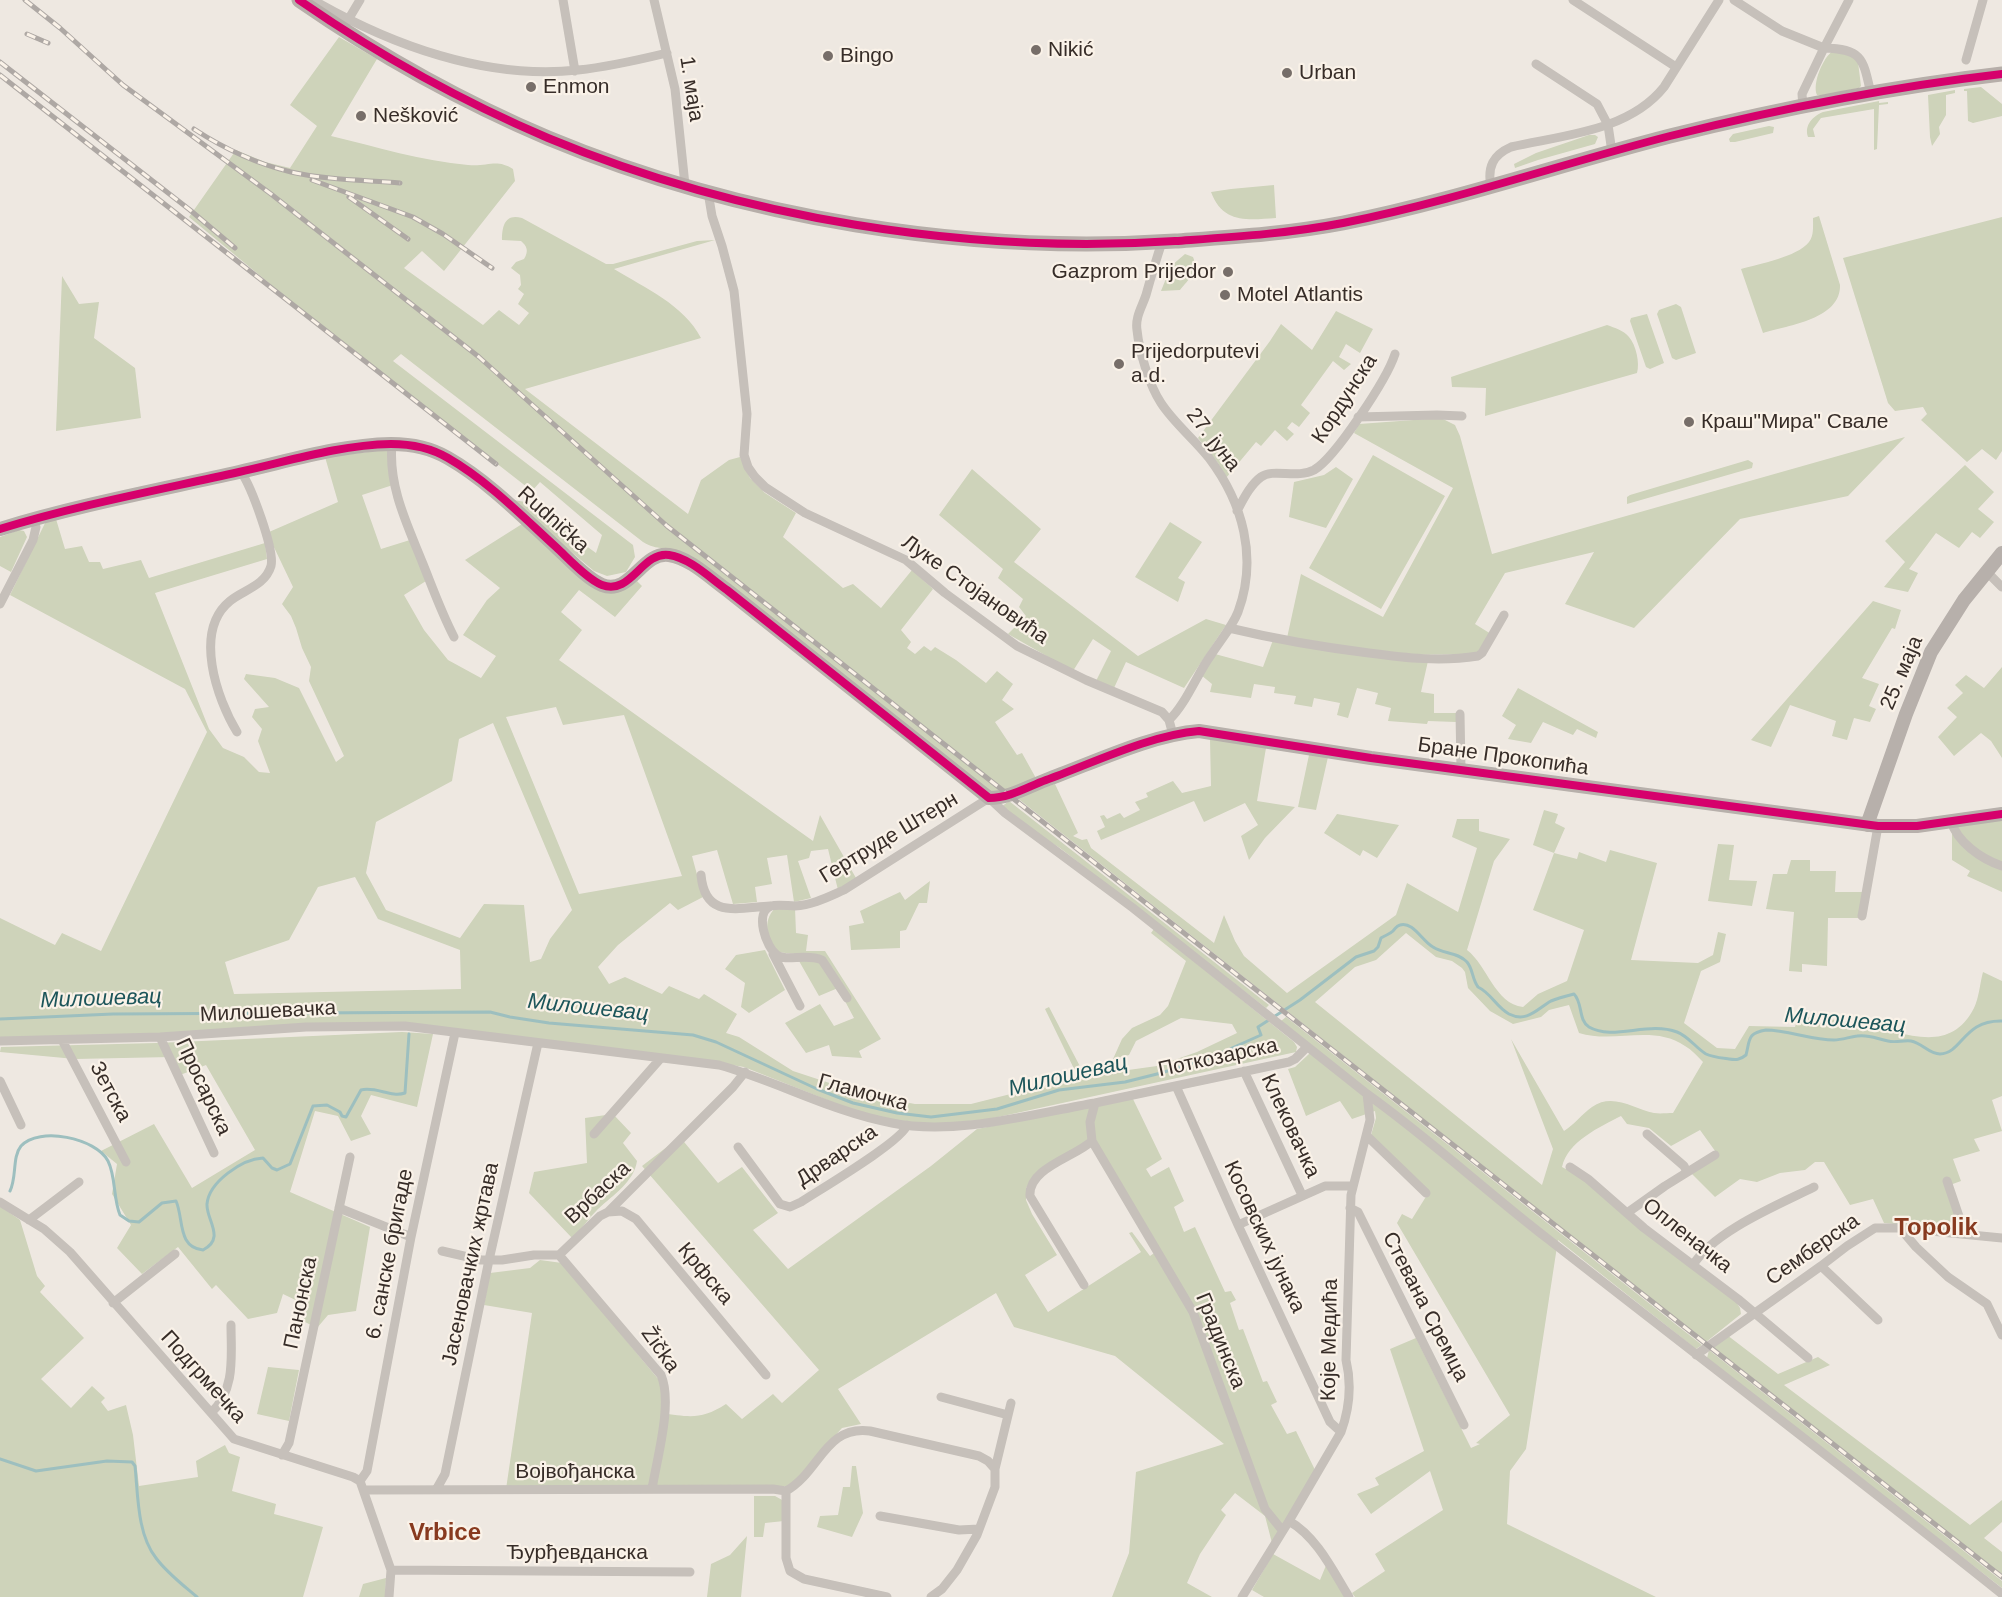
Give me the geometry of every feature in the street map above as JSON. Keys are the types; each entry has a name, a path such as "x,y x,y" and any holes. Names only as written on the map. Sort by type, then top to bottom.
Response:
{"main road":[{"path":"299,0 346,25 395,61 520,126 607,160 685,186 783,211 985,241 1097,244 1162,242 1257,236 1340,223 1491,187 1671,136 1803,107 1929,83 2002,74"}],"street":[{"path":"313,0 346,25 484,66 509,70 576,71 615,66 668,53"},
{"path":"346,25 360,0"},
{"path":"563,0 576,71"},
{"name":"1. маја","path":"654,0 675,89 685,186"},
{"path":"1573,0 1676,67"},
{"path":"1491,187 1490,166 1501,152 1511,147 1608,125 1624,119 1656,97 1719,0"},
{"path":"1734,0 1782,31 1824,48 1842,49 1857,54 1862,61 1871,94"},
{"path":"1803,107 1802,94 1849,0"},
{"path":"1965,60 1983,0"},
{"path":"1536,64 1597,104 1608,125 1612,152"},
{"name":"Луке Стојановића","path":"708,192 712,216 734,291 747,414 744,455 755,477 765,487 805,513 906,560 945,593 1017,646 1086,680 1153,707 1169,720"},
{"name":"27. јуна","path":"1162,242 1145,298 1138,313 1136,326 1139,344 1161,404 1208,457 1229,491 1246,538 1248,555 1247,573 1237,614 1176,713 1169,720"},
{"name":"Кордунска","path":"1237,511 1249,490 1261,477 1269,474 1300,475 1322,465 1384,379 1395,354"},
{"path":"1358,417 1462,416"},
{"path":"392,444 392,473 401,508 454,638"},
{"name":"Rudnička","path":"0,530 33,519 322,453 392,444 404,444 428,450 454,462 506,501 572,562 603,585 612,586 623,583 649,561 660,555 671,556 686,562 727,590 989,798"},
{"path":"237,732 218,692 210,649 216,619 225,606 260,583 271,566 270,543 250,487 241,472"},
{"path":"0,604 33,540 36,526 33,519"},
{"name":"25. маја","path":"1872,825 1906,714 1931,652 1964,600 2002,553"},
{"path":"1987,572 2002,587"},
{"path":"1228,628 1346,650 1448,660 1478,656 1482,653 1504,615"},
{"name":"Бране Прокопића","path":"1460,714 1461,770"},
{"path":"1169,720 1173,735"},
{"name":"Бране Прокопића","path":"989,798 1009,796 1083,766 1173,735 1199,731 1371,758 1872,825 1896,827 2002,814"},
{"path":"989,798 1005,813 1089,874 1398,1116 1539,1233 2002,1594"},
{"name":"Гертруде Штерн","path":"701,874 705,895 718,907 808,904 844,890 989,798"},
{"path":"1951,821 1954,832 1962,840 1978,854 2002,866"},
{"path":"1862,916 1872,825"},
{"path":"770,906 765,911 763,927 771,950 800,1006"},
{"path":"771,950 778,957 807,956 822,960 847,998"},
{"name":"Милошевачка","path":"0,1041 159,1037 306,1026 405,1026 538,1043"},
{"name":"6. санске бригаде","path":"362,1486 368,1471 411,1237 454,1033"},
{"name":"Просарска","path":"159,1037 214,1153"},
{"name":"Зетска","path":"62,1040 126,1162"},
{"name":"Гламочка","path":"538,1043 719,1065 745,1072 774,1085 835,1106 890,1123 907,1125 939,1126 979,1123 1095,1103"},
{"name":"Јасеновачких жртава","path":"436,1490 445,1474 489,1260 538,1043"},
{"name":"Поткозарска","path":"1095,1103 1289,1062 1307,1047"},
{"path":"594,1134 661,1058"},
{"name":"Клековачка","path":"1244,1071 1302,1195"},
{"name":"Врбаска","path":"442,1251 489,1260 515,1259 534,1255 560,1255 600,1216 608,1212 733,1087 745,1072"},
{"path":"0,1081 21,1125"},
{"name":"Косовских јунака","path":"1176,1086 1330,1422 1341,1432"},
{"name":"Које Медића","path":"1242,1597 1341,1432 1350,1398 1346,1360 1350,1208 1371,1111 1367,1094"},
{"path":"1084,1285 1030,1196 1029,1190 1035,1178 1092,1141 1090,1122 1095,1103"},
{"name":"Дрварска","path":"738,1147 780,1204 790,1207 880,1150 904,1132 907,1125"},
{"path":"1647,1134 1688,1172"},
{"path":"1367,1136 1426,1193"},
{"name":"Градинска","path":"1092,1141 1193,1312 1265,1509 1282,1530"},
{"path":"1627,1213 1640,1202 1715,1155"},
{"name":"Панонска","path":"282,1455 289,1443 350,1156"},
{"name":"Опленачка","path":"1570,1167 1738,1299 1808,1358"},
{"path":"1947,1181 1965,1234"},
{"path":"29,1220 79,1182"},
{"path":"1238,1225 1325,1186 1353,1186"},
{"path":"1693,1265 1700,1254 1742,1224 1814,1187"},
{"name":"Подгрмечка","path":"0,1202 44,1229 70,1252 234,1439 353,1477 362,1486"},
{"path":"339,1208 411,1237"},
{"name":"Стевана Сремца","path":"1350,1208 1358,1212 1464,1425"},
{"name":"Крфска","path":"608,1212 622,1211 636,1219 766,1375"},
{"name":"Семберска","path":"1696,1354 1867,1232 1885,1227 2002,1238"},
{"path":"1900,1228 1948,1277 1987,1304 2002,1335"},
{"path":"113,1303 175,1254"},
{"name":"Žička","path":"560,1255 663,1380 666,1398 652,1489"},
{"path":"1821,1266 1878,1320"},
{"path":"212,1413 229,1385 231,1325"},
{"path":"941,1397 1008,1414"},
{"path":"931,1597 949,1581 971,1548 979,1529 995,1487 995,1469 1011,1403"},
{"path":"887,1597 804,1579 790,1571 786,1558 786,1491 804,1478 832,1443 847,1432 856,1430 957,1450 984,1458 995,1469"},
{"path":"362,1486 391,1570 389,1597"},
{"name":"Војвођанска","path":"362,1486 436,1490 773,1489 786,1491"},
{"path":"880,1516 967,1531 979,1529"},
{"path":"1289,1521 1302,1531 1319,1550 1349,1597"},
{"path":"967,1531 971,1548"},
{"name":"Ђурђевданска","path":"391,1570 690,1572"}],"green space":[{"path":"339,37 377,59 331,136 434,160 468,165 497,163 513,169 515,181 444,271 422,251 404,268 483,325 499,310 519,325 529,313 518,304 524,294 518,289 521,285 520,275 511,268 516,262 524,259 526,247 521,241 502,240 504,226 512,217 522,218 606,264 697,241 715,240 614,269 663,298 685,316 701,338 525,389 688,514 701,480 729,460 740,457 750,478 765,493 796,513 783,537 843,588 853,584 881,608 912,570 933,589 901,630 911,642 907,648 915,654 924,646 931,651 935,647 986,683 997,671 1013,684 1002,700 1014,709 995,722 1017,755 1022,753 1037,780 995,795 683,553 653,547 643,542 401,354 393,361 633,545 635,557 626,572 607,576 594,571 508,499 525,502 596,553 602,535 540,482 532,491 327,331 189,217 236,150 265,162 290,168 317,126 290,105"},
{"path":"1833,51 1854,56 1858,62 1861,86 1817,95 1816,84 1819,71"},
{"path":"1981,87 2002,104 2002,116 1973,123 1968,121 1967,91 1964,89"},
{"path":"1955,90 1955,93 1946,95 1946,115 1939,127 1940,134 1932,146 1928,95"},
{"path":"1879,101 1879,103 1888,102 1888,104 1879,105 1877,149 1874,150 1874,109 1821,118 1813,129 1815,137 1808,137 1808,125 1819,114"},
{"path":"1769,126 1774,127 1773,133 1730,142 1729,139 1733,134"},
{"path":"1589,135 1598,137 1595,144 1515,168 1514,164 1536,153"},
{"path":"1274,185 1276,218 1246,219 1229,215 1222,210 1211,192 1231,189"},
{"path":"1819,216 1840,285 1838,296 1832,306 1812,319 1763,333 1741,269 1796,252 1809,242 1813,231 1813,218"},
{"path":"2002,217 2002,451 1996,460 1982,449 1967,462 1921,420 1927,414 1923,407 1895,411 1888,403 1843,258"},
{"path":"1185,254 1193,257 1195,262 1192,275 1180,290 1161,291 1171,266"},
{"path":"62,276 79,304 99,302 94,338 135,368 141,418 56,431"},
{"path":"1676,304 1681,307 1696,353 1676,360 1672,358 1657,314 1659,310"},
{"path":"1336,311 1373,329 1360,353 1346,344 1339,357 1351,364 1344,370 1333,361 1301,405 1310,413 1299,427 1292,422 1287,428 1294,434 1287,441 1275,430 1261,446 1256,442 1226,478 1218,463 1198,438 1281,324 1312,350"},
{"path":"1647,314 1664,363 1650,369 1646,367 1630,321 1631,318"},
{"path":"1607,325 1622,331 1631,340 1638,359 1637,373 1485,416 1486,388 1452,387 1451,377"},
{"path":"1441,418 1455,425 1460,436 1492,554 1905,437 1848,496 1740,519 1634,628 1565,604 1594,552 1505,573 1475,624 1491,634 1475,654 1405,655 1287,638 1301,574 1383,617 1453,488 1354,433 1359,424"},
{"path":"394,449 396,484 362,495 381,549 410,540 426,581 404,595 424,630 448,660 481,678 496,656 463,635 487,600 500,588 465,560 522,524 579,573 626,589 637,581 642,586 615,617 579,590 561,612 582,630 559,660 813,841 820,815 856,878 838,890 828,849 811,851 809,858 798,861 811,898 794,902 787,855 767,858 772,884 755,887 757,902 733,904 717,850 692,856 703,897 678,910 670,903 618,945 598,967 609,984 625,977 662,994 669,986 699,999 704,994 737,1014 726,1033 739,1037 793,1071 866,1095 915,1104 971,1104 1078,1077 1045,1009 1049,1007 1085,1076 1157,1066 1197,1052 1237,1033 1232,1024 1181,1018 1136,1041 1129,1055 1113,1059 1122,1039 1132,1028 1160,1015 1168,1006 1186,961 1151,933 1154,929 1294,1042 1297,1047 1296,1052 989,1119 939,1124 896,1121 845,1107 744,1067 425,1026 0,1042 0,918 55,945 62,933 101,951 207,732 185,689 10,595 46,521 56,519 65,549 82,546 89,562 100,562 103,569 141,560 149,578 265,543 267,559 155,593 209,729 223,748 244,757 259,772 270,773 258,741 262,729 252,717 255,709 269,707 244,679 246,674 275,678 299,688 336,762 344,756 309,681 311,667 291,616 282,604 293,587 269,532 338,502 325,457","holes":["556,707 563,725 624,715 682,876 579,894 506,717","493,723 572,910 550,939 541,959 530,962 524,905 484,904 460,938 386,910 366,873 376,822 452,781 459,739","355,877 378,919 460,950 461,989 234,994 225,962 289,940 318,887"]},
{"path":"1373,455 1445,496 1381,609 1309,568"},
{"path":"1748,460 1753,463 1752,468 1627,504 1627,497 1630,495"},
{"path":"1965,465 1994,492 1978,509 1994,522 1980,538 1972,532 1959,548 1936,533 1909,569 1918,573 1908,592 1884,587 1905,562 1885,541"},
{"path":"1336,467 1353,479 1326,528 1289,517 1294,482 1324,475"},
{"path":"972,469 1041,529 1014,562 1138,656 1206,619 1226,625 1184,688 1126,662 1114,688 1096,681 1111,651 1093,639 1073,671 1008,634 1026,616 1019,607 1023,599 998,578 1003,569 939,515"},
{"path":"1170,522 1202,542 1178,578 1185,582 1178,602 1135,577"},
{"path":"19,530 24,531 27,537 11,572 0,566 0,537"},
{"path":"1873,601 1901,610 1895,629 1892,628 1862,678 1879,684 1869,706 1876,709 1870,722 1854,718 1847,740 1832,736 1836,721 1790,705 1771,747 1751,740"},
{"path":"1273,640 1428,661 1421,692 1434,694 1434,713 1456,713 1456,722 1428,721 1427,724 1388,721 1391,708 1375,704 1378,693 1357,688 1348,718 1337,715 1340,703 1314,698 1312,707 1294,704 1296,696 1274,693 1275,687 1254,684 1251,698 1210,692 1212,684 1201,675 1215,654 1263,667"},
{"path":"2002,667 2002,758 1991,741 1981,733 1954,756 1938,737 1957,717 1947,708 1963,693 1955,685 1966,675 1984,688"},
{"path":"1518,688 1598,732 1596,738 1577,729 1573,735 1543,722 1531,743 1508,739 1516,725 1502,716"},
{"path":"1210,739 1266,748 1257,801 1295,807 1265,838 1249,860 1241,836 1258,825 1245,803 1204,822 1194,801 1101,840 1097,831 1105,827 1100,816 1104,815 1107,819 1120,813 1124,818 1140,810 1135,802 1148,797 1146,793 1173,781 1182,793 1211,786"},
{"path":"1309,755 1328,757 1316,810 1298,807"},
{"path":"1055,784 1078,833 1073,836 1082,840 1087,839 1091,848 1214,943 1224,915 1244,956 1287,993 1396,915 1407,883 1458,912 1477,848 1452,837 1457,819 1479,819 1479,831 1510,839 1494,861 1467,950 1498,992 1513,1004 1523,1007 1538,994 1567,981 1584,930 1533,910 1554,853 1577,859 1579,852 1606,862 1610,850 1657,863 1631,960 1698,963 1713,955 1718,932 1726,934 1720,962 1701,971 1684,1023 1717,1048 1735,1049 1749,1026 1795,1027 1798,1016 1854,1023 1924,1037 1952,1032 1964,1023 1974,1008 1983,972 2002,981 2002,1096 1992,1100 2002,1131 1974,1139 1980,1151 1953,1159 1961,1181 1950,1185 1968,1231 1884,1223 1873,1199 1850,1205 1824,1162 1815,1162 1805,1170 1780,1173 1757,1182 1740,1179 1715,1197 1690,1172 1718,1155 1700,1130 1671,1146 1649,1128 1627,1124 1621,1116 1578,1142 1565,1158 1562,1167 1579,1176 1734,1299 1741,1314 1706,1342 1016,797","holes":["1406,933 1436,957 1452,961 1462,968 1468,988 1490,1011 1513,1024 1541,1017 1549,1010 1569,1005 1579,1033 1606,1037 1660,1036 1685,1046 1703,1062 1673,1113 1654,1113 1616,1101 1608,1101 1592,1107 1564,1131 1511,1039 1553,1149 1542,1185 1315,1002 1355,967 1376,960"]},
{"path":"1009,801 1269,1005 1266,1008 1060,848 1026,827 1001,807"},
{"path":"1544,810 1558,814 1555,823 1565,828 1554,853 1533,845"},
{"path":"1337,814 1399,825 1377,858 1363,850 1360,856 1324,833"},
{"path":"2002,819 2002,892 1967,876 1970,871 1952,860 1952,826"},
{"path":"1718,844 1734,845 1729,880 1757,881 1752,906 1708,901"},
{"path":"1791,860 1810,860 1810,871 1836,871 1835,892 1868,892 1861,918 1828,918 1827,966 1802,964 1802,972 1789,971 1794,912 1766,909 1773,874 1787,874"},
{"path":"930,881 927,903 919,903 906,930 900,931 900,948 851,950 849,926 864,923 860,911 900,892 905,900"},
{"path":"775,908 795,908 796,933 808,935 806,951 825,951 881,1039 859,1051 862,1058 832,1056 829,1045 806,1053 785,1023 820,1004 834,1026 854,1018 838,988 819,996 795,954 777,952 767,930 768,919"},
{"path":"765,950 785,990 749,1013 741,1007 745,983 725,969 736,955"},
{"path":"1286,1017 1702,1345 1696,1349 1558,1240 1526,1449 1510,1471 1507,1524 1656,1597 1355,1597 1352,1593 1385,1571 1375,1554 1443,1510 1430,1471 1371,1514 1357,1494 1379,1485 1375,1478 1424,1451 1390,1349 1416,1338 1471,1448 1480,1444 1476,1443 1510,1415 1397,1223 1402,1214 1412,1219 1427,1195 1369,1142 1376,1118 1375,1111 1352,1119 1340,1101 1306,1116 1288,1069 1295,1067 1309,1054 1309,1051 1281,1021"},
{"path":"402,1032 433,1034 417,1107 371,1095 361,1116 371,1134 351,1141 338,1116 315,1111 290,1192 370,1227 356,1311 328,1315 317,1328 303,1321 306,1305 283,1294 277,1313 248,1319 216,1285 212,1289 178,1247 142,1274 117,1248 131,1225 112,1194 117,1164 101,1151 154,1124 192,1188 255,1150 206,1065 180,1075 171,1057 75,1059 0,1052 1,1047 157,1043"},
{"path":"1133,1099 1162,1159 1146,1169 1151,1177 1169,1167 1184,1201 1174,1207 1184,1232 1195,1227 1225,1292 1231,1291 1236,1300 1230,1303 1239,1330 1243,1329 1263,1382 1267,1381 1277,1402 1271,1405 1287,1434 1296,1431 1316,1472 1272,1543 1265,1516 1235,1493 1221,1510 1226,1515 1200,1554 1187,1583 1212,1597 1112,1597 1129,1553 1136,1472 1224,1444 1115,1356 1014,1327 996,1293 838,1389 861,1424 842,1428 790,1486 506,1489 532,1313 484,1305 490,1273 530,1268 540,1260 562,1263 659,1380 662,1390 661,1413 695,1416 709,1413 726,1404 742,1419 773,1394 782,1403 819,1370 642,1166 680,1137 718,1183 742,1167 778,1213 753,1230 788,1269 931,1166 977,1129","holes":["1095,1143 1160,1249 1150,1256 1132,1232 1129,1233 1141,1252 1048,1312 1025,1275 1057,1255 1032,1214 1026,1200 1026,1188 1033,1177"]},
{"path":"613,1114 631,1133 623,1143 637,1161 635,1169 627,1182 595,1212 573,1239 529,1193 534,1172 587,1163 585,1118"},
{"path":"0,1206 20,1220 37,1276 45,1286 40,1292 84,1338 41,1379 71,1408 92,1386 105,1398 101,1402 108,1411 126,1405 133,1435 139,1486 198,1477 196,1461 225,1445 229,1453 240,1457 232,1491 276,1504 274,1514 323,1527 303,1597 0,1597"},
{"path":"1727,1335 1778,1374 1818,1357 1830,1365 1784,1385 1970,1525 2002,1500 2002,1522 1984,1538 2002,1552 2002,1575 1712,1346"},
{"path":"1709,1350 2002,1581 2002,1588 1710,1361 1707,1358"},
{"path":"268,1367 299,1370 289,1421 257,1414"},
{"path":"852,1466 856,1466 863,1513 852,1537 817,1527 820,1516 838,1515 843,1487 850,1487"},
{"path":"754,1496 775,1496 784,1501 784,1521 765,1523 763,1537 754,1537"},
{"path":"747,1536 741,1597 707,1597 711,1564 730,1555"},
{"path":"1273,1554 1320,1580 1327,1563 1347,1597 1264,1597 1252,1590"},
{"path":"386,1578 385,1597 359,1597 363,1584"}],"waterway":[{"name":"Милошевац","path":"0,1019 113,1014 490,1012 549,1023 693,1035 716,1042 817,1089 853,1103 897,1113 931,1117 997,1109 1059,1090 1125,1082 1212,1057 1261,1035 1258,1027 1300,1000 1356,957 1374,951 1381,938 1400,925 1409,926 1433,947 1467,962 1478,987 1509,1014 1527,1016 1551,1001 1574,994 1579,1002 1583,1020 1589,1027 1598,1031 1666,1029 1681,1034 1706,1054 1720,1058 1740,1059 1744,1057 1752,1035 1766,1030 1826,1040 1869,1036 1891,1042 1911,1041 1940,1054 1954,1048 1979,1026 2002,1021"},
{"path":"10,1191 15,1161 21,1146 29,1140 40,1137 67,1137 92,1146 108,1161 120,1215 129,1221 139,1222 162,1203 176,1201 185,1238 189,1244 203,1250 213,1240 214,1234 207,1204 209,1196 220,1180 237,1167 255,1159 263,1158 277,1170 290,1164 313,1106 327,1105 346,1117 361,1090 405,1093 409,1034"},
{"path":"0,1459 36,1471 107,1461 132,1462 135,1466 142,1526 150,1548 165,1569 197,1597"}],"railway":[{"path":"25,0 123,85 271,194 479,357 667,526 2002,1577"},
{"path":"27,34 48,43"},
{"path":"0,62 190,210 235,248"},
{"path":"0,75 496,464"},
{"path":"194,129 241,155 291,172 331,178 400,183"},
{"path":"312,180 413,217 443,234 492,268"},
{"path":"349,197 408,239"}],"cycle path":[{"path":"299,0 389,58 483,108 548,138 622,166 698,190 855,225 936,236 1016,242 1096,244 1175,241 1259,235 1322,227 1426,204 1670,136 1752,117 1876,92 2002,74"},
{"path":"0,529 89,505 333,450 391,444 413,446 441,455 477,477 584,573 602,585 612,587 621,584 651,560 660,556 669,555 692,564 989,798 1011,794 1141,744 1199,731 1371,758 1878,826 1917,826 2002,814"}],"place":[{"name":"Nikić","path":"1036,50"},
{"name":"Bingo","path":"828,56"},
{"name":"Urban","path":"1287,73"},
{"name":"Enmon","path":"531,87"},
{"name":"Nešković","path":"361,116"},
{"name":"Gazprom Prijedor","path":"1228,272"},
{"name":"Motel Atlantis","path":"1225,295"},
{"name":"Prijedorputevi a.d.","path":"1119,364"},
{"name":"Краш\"Мира\" Свале","path":"1689,422"}],"district":[{"name":"Topolik","path":"1936,1228"},
{"name":"Vrbice","path":"445,1533"}]}
